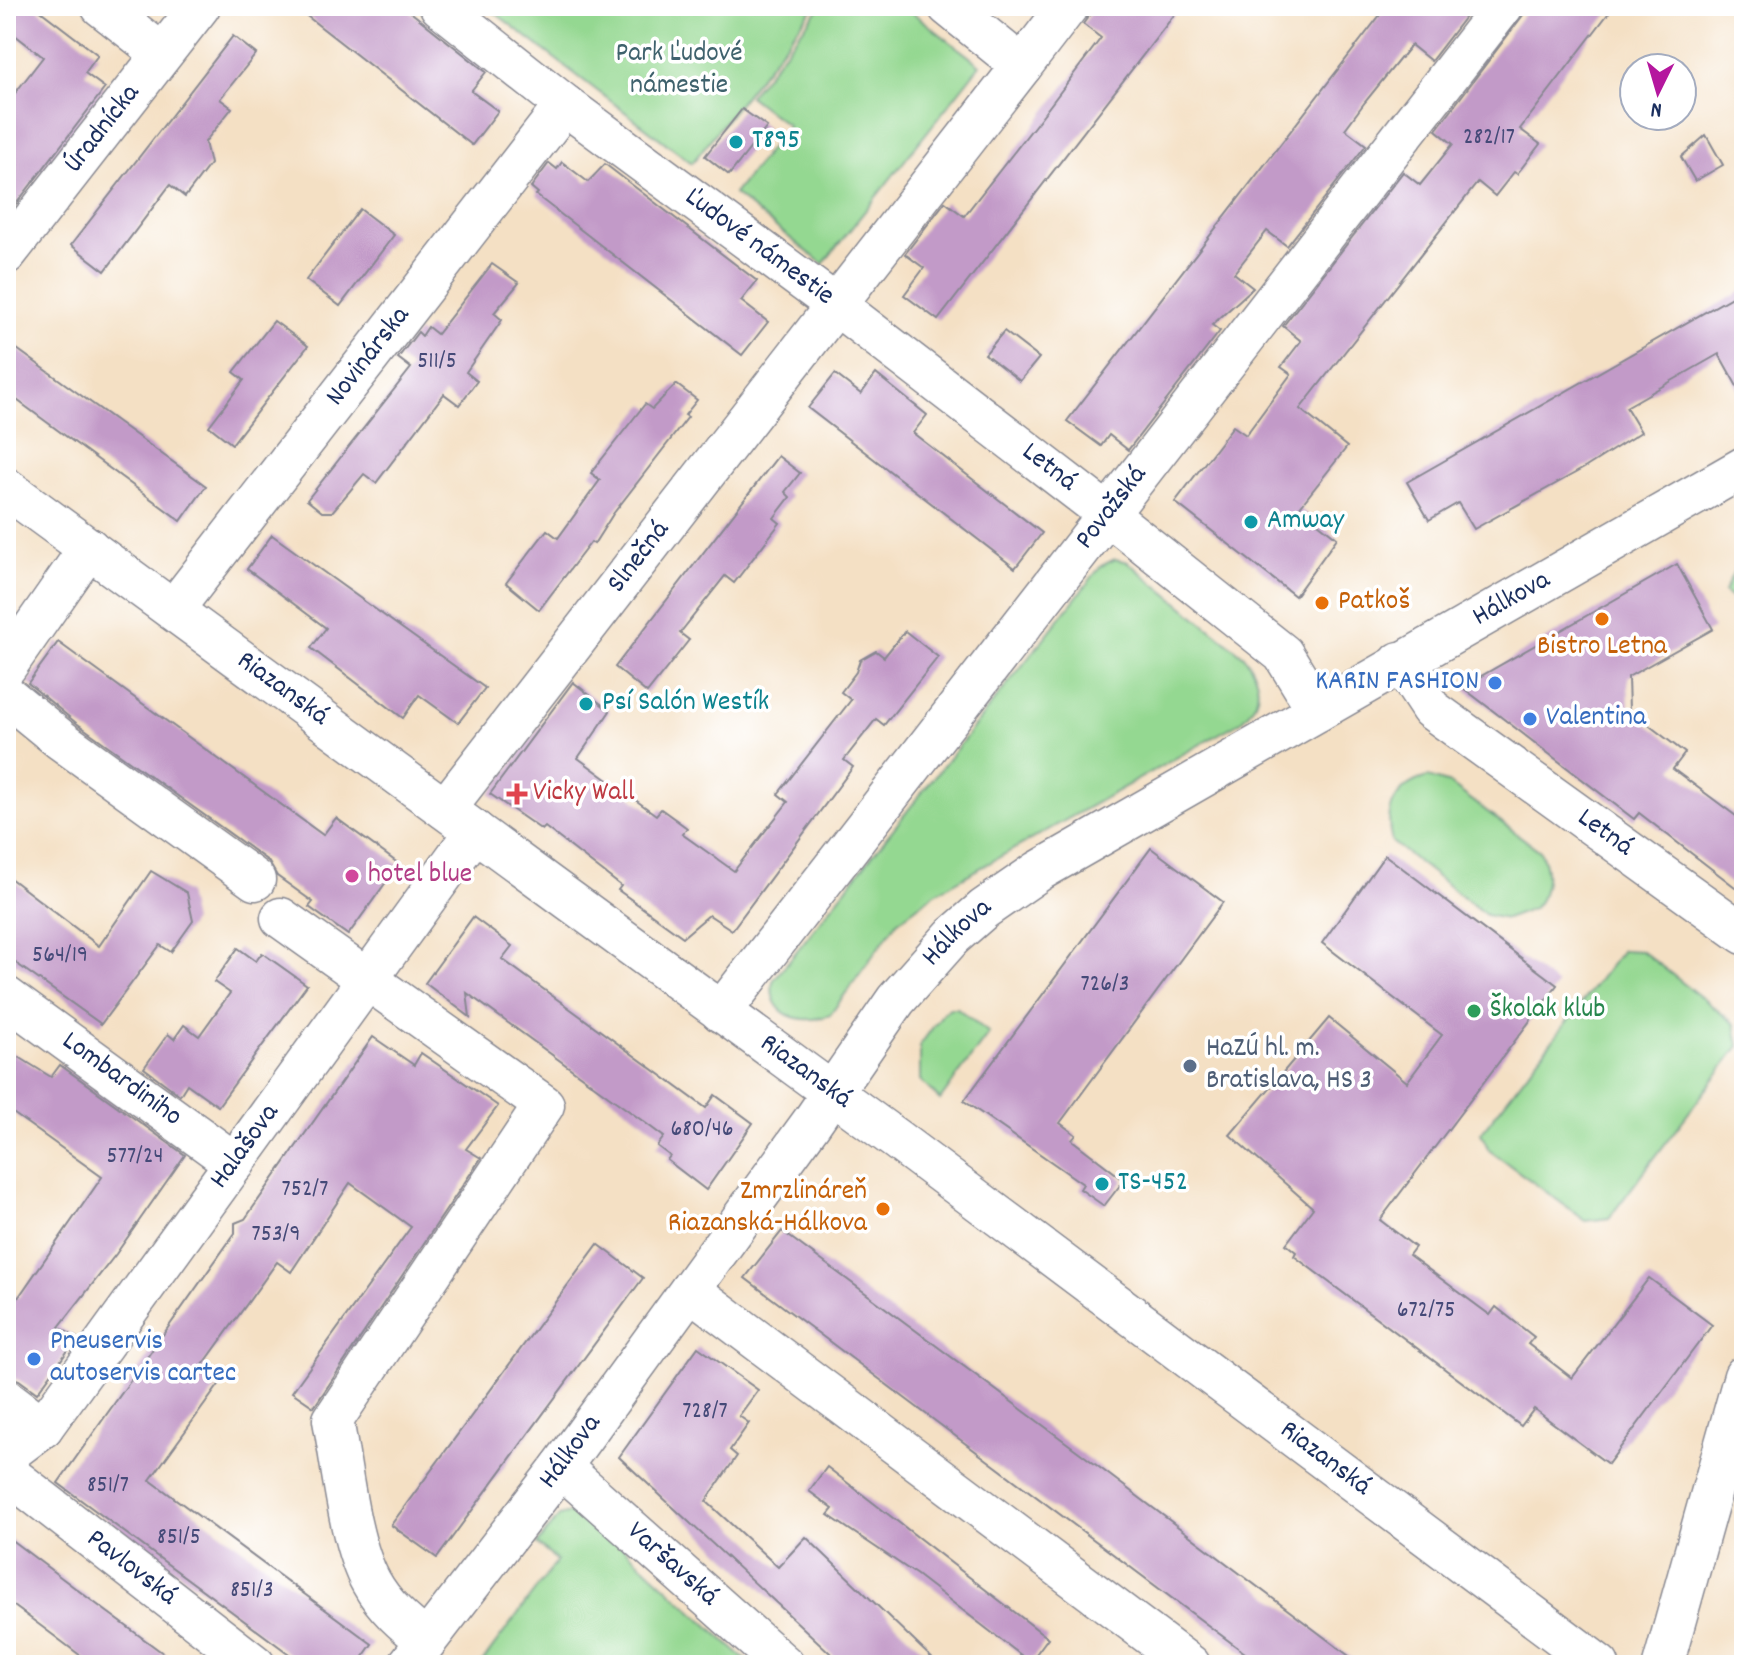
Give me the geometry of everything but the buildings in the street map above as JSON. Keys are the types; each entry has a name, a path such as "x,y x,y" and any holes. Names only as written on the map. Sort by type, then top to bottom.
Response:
{"street":[{"path":"101,6 161,53"},
{"name":"Úradnícka","path":"6,254 200,6"},
{"name":"Ľudové námestie","path":"440,6 565,105 836,305 1068,6"},
{"path":"948,6 1022,66"},
{"name":"Považská","path":"721,1012 1503,6"},
{"name":"Novinárska","path":"173,610 565,105"},
{"name":"Letná","path":"836,305 1109,515 1283,654 1318,711"},
{"name":"Slnečná","path":"460,820 836,305"},
{"name":"Hálkova","path":"417,1652 561,1467 832,1094 896,1000 936,953 984,909 1039,871 1744,467"},
{"name":"Riazanská","path":"6,488 832,1094 1599,1665"},
{"path":"6,667 89,548"},
{"name":"Letná","path":"1400,662 1431,709 1744,934"},
{"path":"6,695 61,740 255,880"},
{"name":"Halašova","path":"6,1455 43,1427 367,980 460,820"},
{"path":"281,918 544,1105 333,1420 354,1526 370,1581 417,1652"},
{"name":"Lombardiniho","path":"6,997 235,1163"},
{"path":"690,1290 1190,1665"},
{"path":"1663,1665 1744,1376"},
{"path":"6,1399 43,1427"},
{"name":"Varšavská","path":"561,1467 784,1665"},
{"name":"Pavlovská","path":"6,1472 242,1661"}],"green space":[{"name":"Park Ľudové námestie","path":"486,6 815,6 692,163"},
{"path":"821,6 904,6 980,65 823,264 734,194 788,126 749,96"},
{"path":"1744,551 1744,608 1724,592"},
{"path":"1115,559 1128,562 1244,656 1258,690 1248,714 1240,722 934,894 897,922 830,1015 798,1018 781,1010 775,1003 773,981 1101,566"},
{"path":"1428,777 1450,784 1540,851 1546,881 1533,909 1506,919 1486,915 1392,842 1389,819 1395,800 1408,786"},
{"path":"1622,950 1642,951 1735,1024 1739,1046 1609,1218 1586,1221 1489,1150 1481,1133"},
{"path":"950,1008 957,1008 989,1033 940,1100 920,1080 920,1045"},
{"path":"582,1509 751,1665 480,1665 557,1561 537,1544 559,1516"}],"place":[{"name":"T895","path":"736,142"},
{"name":"Amway","path":"1251,522"},
{"name":"Patkoš","path":"1322,603"},
{"name":"Bistro Letna","path":"1602,619"},
{"name":"KARIN FASHION","path":"1495,683"},
{"name":"Psí Salón Westík","path":"586,704"},
{"name":"Valentina","path":"1530,719"},
{"name":"Vicky Wall","path":"517,794"},
{"name":"hotel blue","path":"352,876"},
{"name":"Školak klub","path":"1474,1011"},
{"name":"HaZÚ hl. m. Bratislava, HS 3","path":"1190,1066"},
{"name":"TS-452","path":"1102,1184"},
{"name":"Zmrzlináreň Riazanská-Hálkova","path":"883,1209"},
{"name":"Pneuservis autoservis cartec","path":"34,1359"}]}
